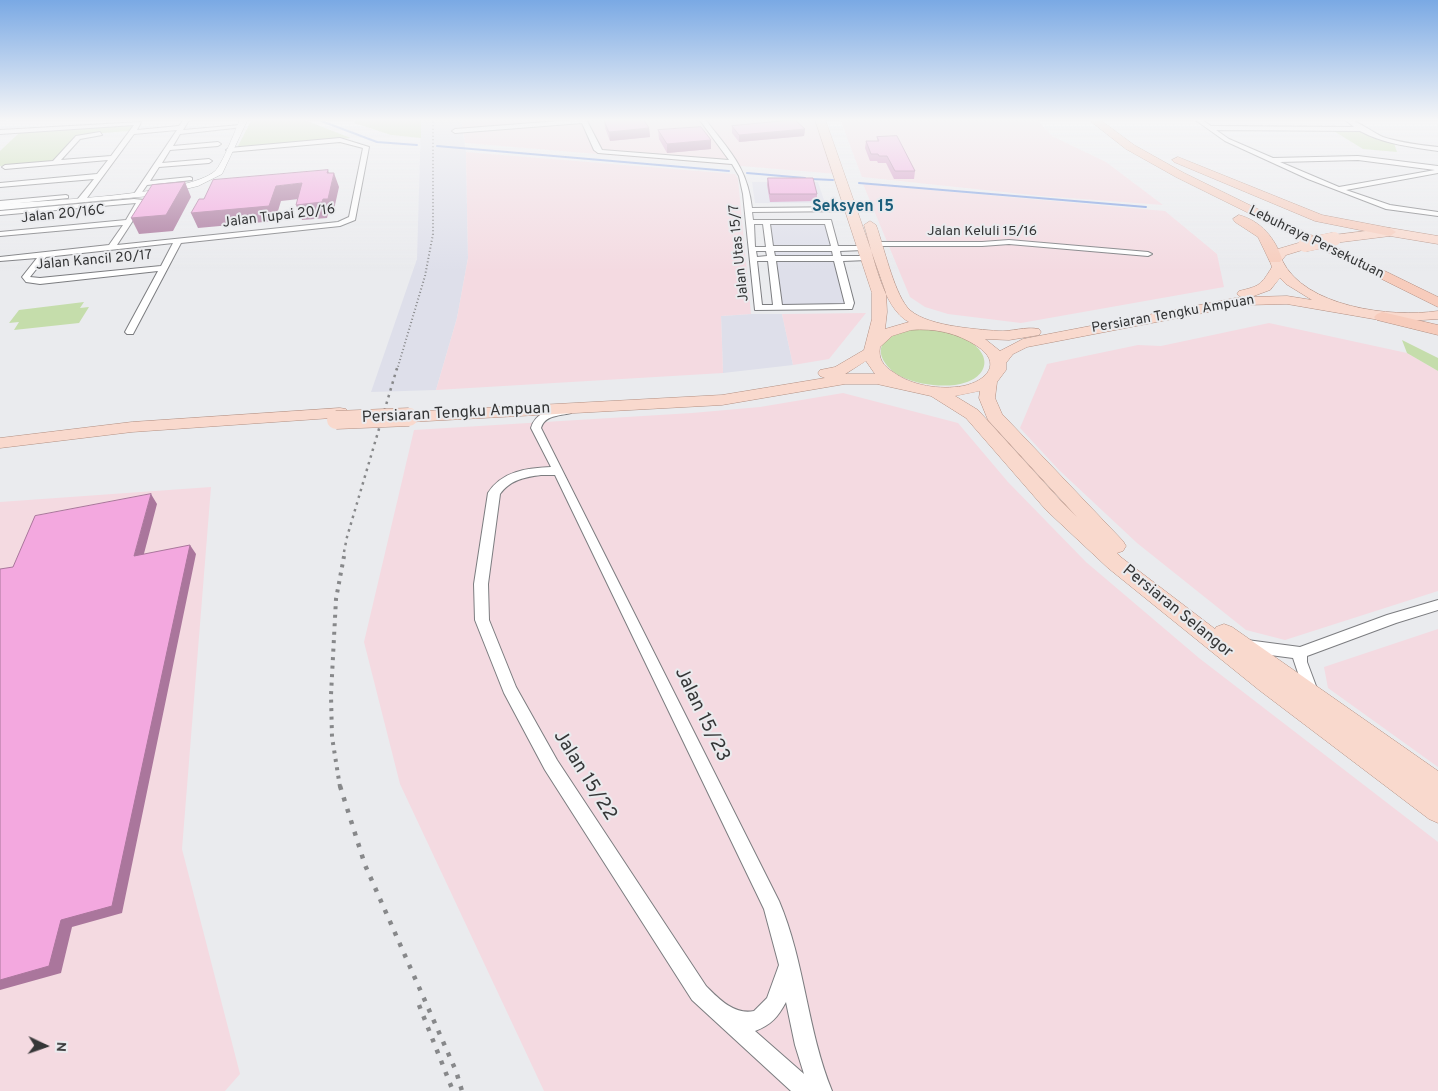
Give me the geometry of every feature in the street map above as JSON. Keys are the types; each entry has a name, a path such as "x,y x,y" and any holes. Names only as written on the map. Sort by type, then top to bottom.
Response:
{"highway":[{"path":"1152,170 1255,227 1265,235 1271,244 1276,264"},
{"name":"Lebuhraya Persekutuan","path":"1171,170 1180,176 1438,303"},
{"name":"Lebuhraya Persekutuan","path":"1182,170 1438,295"},
{"path":"1202,170 1299,211 1332,222 1390,232"},
{"path":"1382,317 1438,330"}],"main road":[{"path":"837,170 881,307 873,348 873,360 886,375 911,387 936,392 957,392 975,388 993,372 992,351 964,332 932,325 913,318 902,310 867,217"},
{"path":"851,170 852,174"},
{"path":"1438,239 1390,232 1334,239 1282,252 1276,264 1292,283 1306,291 1356,312 1382,317 1438,316"},
{"name":"Persiaran Tengku Ampuan","path":"964,332 1017,335 1253,292 1267,287 1273,280 1276,264"},
{"name":"Persiaran Tengku Ampuan","path":"993,372 1008,351 1023,343 1245,301 1287,300 1356,312"},
{"name":"Persiaran Tengku Ampuan","path":"0,443 132,427 410,413 745,388 839,371 873,348 880,337 890,331 916,325 932,325"},
{"name":"Persiaran Selangor","path":"993,372 987,398 994,416 1070,499 1124,554 1175,598 1438,786"},
{"name":"Persiaran Tengku Ampuan","path":"410,413 591,407 722,400 845,379 877,379 911,387"},
{"name":"Persiaran Selangor","path":"936,392 972,414 1054,505 1116,563 1267,683 1438,810"},
{"name":"Persiaran Tengku Ampuan","path":"0,452 125,435 338,417"}],"street":[{"path":"81,200 103,170"},
{"path":"138,194 154,170"},
{"path":"0,205 81,200 179,188 209,178 220,170"},
{"name":"Jalan Tupai 20/16","path":"0,259 340,224 352,218 362,170"},
{"name":"Jalan Utas 15/7","path":"738,170 742,175 749,222 758,308 778,308"},
{"path":"1293,170 1379,204 1438,214"},
{"path":"1338,189 1438,170"},
{"path":"0,185 99,176"},
{"path":"146,183 190,179"},
{"path":"0,205 66,197"},
{"path":"0,213 134,201 141,202 112,247"},
{"path":"747,210 850,209"},
{"path":"749,222 766,221 826,221 838,258 850,303 849,307 778,308 766,221"},
{"name":"Jalan 20/16C","path":"0,234 129,222"},
{"path":"130,332 179,240"},
{"name":"Jalan Keluli 15/16","path":"877,244 982,244 1009,242 1148,254"},
{"path":"752,249 835,248 865,253"},
{"path":"753,259 838,258 865,253"},
{"name":"Jalan Kancil 20/17","path":"44,254 26,277 30,280 40,281 164,268"},
{"name":"Jalan 15/23","path":"591,407 542,416 536,422 536,428 559,471 773,908 789,965 809,1062 821,1091"},
{"name":"Jalan 15/22","path":"559,471 545,471 514,477 504,482 494,493 481,584 482,620 509,689 551,765 699,992 717,1011 797,1082 804,1091"},
{"path":"1240,645 1300,653 1392,619 1438,605"},
{"path":"1300,653 1300,662 1313,697"},
{"path":"717,1011 742,1022 754,1021 763,1017 773,1008 777,1000 789,965"}],"shaded area":[{"path":"420,170 466,170 468,258 457,318 436,390 371,392 417,259"},
{"path":"466,170 685,170 735,174 738,179 751,314 721,316 723,373 436,390 457,318 468,258"},
{"path":"788,170 836,170 837,174"},
{"path":"859,170 1116,170 1163,205 1041,196 862,177"},
{"path":"752,182 818,182 825,203 755,203"},
{"path":"863,184 1165,211 1217,254 1224,287 1021,323 948,314 925,307 910,297"},
{"path":"769,222 825,222 847,306 781,307"},
{"path":"866,313 829,359 793,365 782,314"},
{"path":"782,314 793,365 723,373 721,316"},
{"path":"1269,323 1407,353 1438,371 1438,591 1285,640 1246,630 1137,543 1059,470 1020,428 1047,364 1138,345 1161,346"},
{"path":"843,393 958,423 1008,482 1086,562 1199,658 1438,842 1438,1091 544,1091 400,784 364,642 414,430 692,413 760,407"},
{"path":"211,487 182,849 240,1074 225,1091 0,1091 0,502"},
{"path":"1438,629 1438,767 1328,688 1324,667"}],"green space":[{"path":"84,302 80,308 89,307 79,323 14,330 19,322 9,323 19,310"},
{"path":"918,329 937,330 961,336 976,346 982,353 984,367 974,379 955,385 941,386 902,377 885,363 882,358 882,346 893,335"},
{"path":"1402,340 1438,358 1438,371 1407,353"}],"building":[{"path":"328,170 327,173 334,173 328,199 323,199 322,202 296,205 302,183 276,186 269,206 191,213 199,199 204,199 213,180"},
{"path":"894,170 915,171 895,171"},
{"path":"768,178 813,178 817,194 770,194"},
{"path":"185,182 166,215 131,218 152,185"},
{"path":"151,494 134,556 190,545 112,906 61,920 49,966 0,980 0,569 13,567 35,516"}],"waterway":[{"path":"716,170 729,171"},
{"path":"747,173 805,178"},
{"path":"811,179 833,180"},
{"path":"859,183 1146,207"}],"railway":[{"path":"397,370 425,276 433,234 433,170"},
{"path":"344,552 397,368"},
{"path":"340,787 332,737 331,695 336,599 345,551"},
{"path":"340,786 365,865 456,1071 462,1091"},
{"path":"419,1005 453,1091"}],"district":[{"name":"Seksyen 15","path":"853,208"}]}
